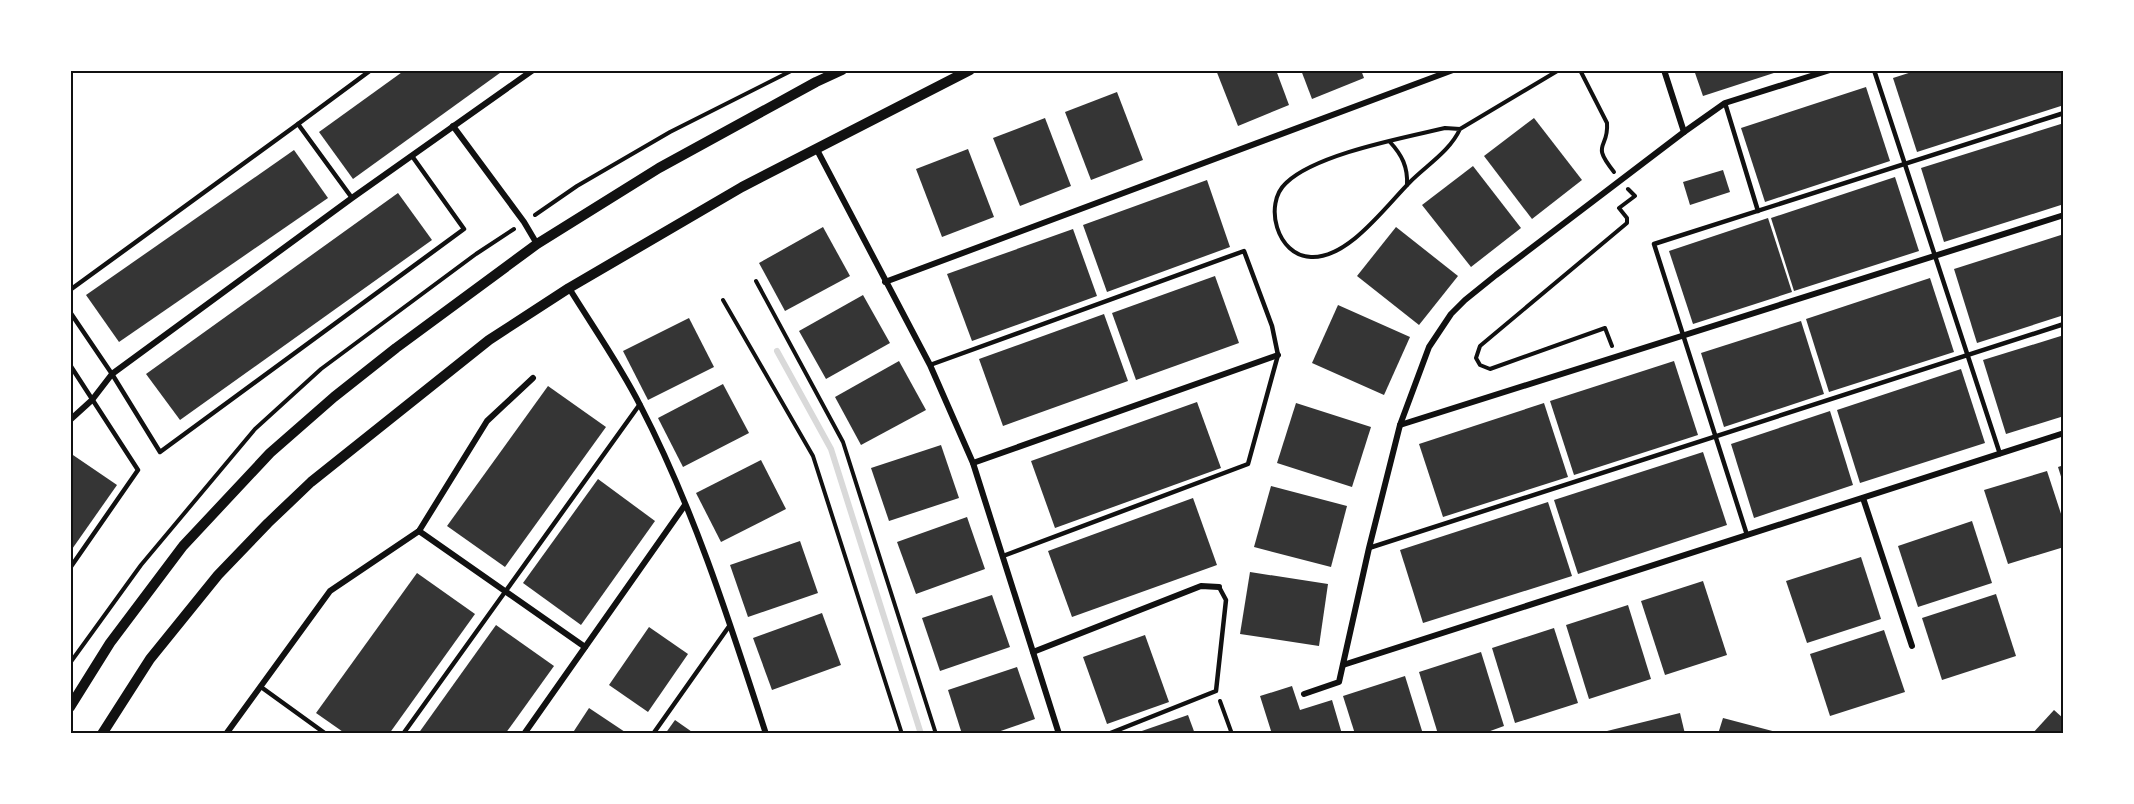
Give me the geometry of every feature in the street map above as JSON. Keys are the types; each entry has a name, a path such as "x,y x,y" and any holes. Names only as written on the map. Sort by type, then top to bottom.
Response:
{"street":[{"path":"70,420 92,400 112,374 352,198 533,70"},
{"path":"70,708 110,643 183,546 270,453 334,397 396,348 537,244 658,168 842,70"},
{"path":"102,734 118,706 156,651 218,575 267,523 320,475 489,340 568,288 742,187 970,70"},
{"path":"885,282 1453,70"},
{"path":"1664,70 1684,132"},
{"path":"1304,694 1340,682 1369,548 1400,425 1429,347 1451,314 1496,275 1725,103 1830,70"},
{"path":"453,126 524,222 537,244"},
{"path":"816,148 930,365 973,464 1059,734"},
{"path":"1400,425 2064,215"},
{"path":"568,288 640,404 685,505 730,625 766,734"},
{"path":"973,464 1278,355"},
{"path":"226,734 330,591 419,531 487,421 532,378"},
{"path":"1343,665 2064,433"},
{"path":"1863,498 1912,646"},
{"path":"524,734 685,505"},
{"path":"419,531 585,647"},
{"path":"1033,652 1201,586 1219,587"}],"lane":[{"path":"70,290 371,70"},
{"path":"1874,70 2000,454"},
{"path":"1725,103 1758,211"},
{"path":"1747,535 1654,244 2064,113"},
{"path":"298,124 352,198"},
{"path":"70,312 112,374 160,452 464,229 412,156"},
{"path":"930,365 1244,251 1272,326 1278,355 1248,464 1003,556"},
{"path":"1369,548 2064,324"},
{"path":"70,365 138,470 70,568"},
{"path":"403,734 640,404"},
{"path":"1108,734 1216,691 1226,600 1219,587"},
{"path":"653,734 730,625"},
{"path":"261,687 326,734"}],"path":[{"path":"1460,129 1455,140 1407,185 1365,231 1346,244 1319,257 1308,257 1294,251 1285,243 1277,230 1274,217 1276,198 1284,184 1293,177 1350,152 1445,128 1460,129 1559,70"},
{"path":"1580,70 1607,123 1608,132 1601,146 1601,153 1620,180 1635,196 1619,208 1627,218 1627,223 1480,346 1476,353 1480,365 1490,369 1605,328 1616,357"},
{"path":"1389,142 1397,149 1407,169 1407,185"},
{"path":"756,281 843,442 936,734"},
{"path":"723,300 813,456 902,734"},
{"path":"1216,691 1232,734"}],"building":[{"path":"405,70 504,70 353,179 319,132"},
{"path":"1216,70 1276,70 1289,105 1238,126"},
{"path":"1301,70 1361,70 1364,78 1312,99"},
{"path":"1694,70 1780,70 1780,71 1703,96"},
{"path":"1918,70 2064,70 2064,105 1917,152 1893,78"},
{"path":"1866,87 1890,161 1765,202 1741,128"},
{"path":"1117,92 1143,160 1091,180 1065,112"},
{"path":"1045,118 1071,186 1020,206 993,138"},
{"path":"1534,118 1582,180 1532,219 1484,156"},
{"path":"2064,123 2064,204 1944,242 1921,168"},
{"path":"968,149 994,217 942,237 916,169"},
{"path":"294,150 328,198 119,342 86,295"},
{"path":"1473,166 1521,228 1471,267 1422,205"},
{"path":"1723,170 1730,192 1690,205 1683,182"},
{"path":"1895,177 1919,251 1794,291 1771,218"},
{"path":"1207,180 1230,247 1107,292 1083,225"},
{"path":"398,193 432,240 180,420 146,374"},
{"path":"1768,218 1792,292 1693,324 1669,251"},
{"path":"823,227 850,276 785,311 759,263"},
{"path":"1396,227 1458,276 1419,325 1357,276"},
{"path":"1073,229 1097,296 972,341 947,274"},
{"path":"2064,234 2064,315 1977,343 1954,269"},
{"path":"1215,276 1239,343 1136,380 1112,313"},
{"path":"1930,278 1954,352 1829,392 1806,319"},
{"path":"863,295 890,343 826,379 799,331"},
{"path":"1338,305 1410,337 1384,395 1312,363"},
{"path":"1104,314 1128,381 1003,426 979,359"},
{"path":"689,318 714,367 648,400 623,351"},
{"path":"1801,321 1824,394 1724,427 1701,353"},
{"path":"2064,335 2064,416 2006,434 1983,360"},
{"path":"899,361 926,410 861,445 835,397"},
{"path":"1674,361 1698,435 1574,475 1550,401"},
{"path":"1961,369 1985,443 1860,483 1837,410"},
{"path":"723,384 749,433 683,467 658,418"},
{"path":"548,386 606,427 505,567 447,526"},
{"path":"1197,402 1221,468 1055,528 1031,461"},
{"path":"1296,403 1371,427 1352,487 1277,463"},
{"path":"1544,403 1568,477 1443,517 1419,444"},
{"path":"1830,411 1853,485 1754,518 1731,444"},
{"path":"941,445 959,498 889,521 871,468"},
{"path":"1703,452 1727,525 1578,574 1554,500"},
{"path":"70,453 117,485 70,552"},
{"path":"761,460 786,509 721,542 696,493"},
{"path":"2064,465 2064,483 2063,483 2058,467"},
{"path":"2047,471 2064,523 2064,547 2008,564 1984,490"},
{"path":"598,479 655,521 581,625 523,583"},
{"path":"1271,486 1347,506 1331,567 1254,547"},
{"path":"1193,498 1217,565 1072,617 1048,551"},
{"path":"1548,502 1572,576 1423,623 1400,550"},
{"path":"967,517 985,569 916,594 897,542"},
{"path":"1972,521 1992,583 1918,607 1898,546"},
{"path":"800,541 818,593 748,617 730,565"},
{"path":"1861,557 1881,619 1807,643 1786,581"},
{"path":"1250,572 1328,584 1319,646 1240,634"},
{"path":"417,573 475,614 389,734 346,734 316,713"},
{"path":"1703,581 1727,655 1665,675 1641,601"},
{"path":"1996,594 2016,656 1942,680 1922,618"},
{"path":"992,595 1010,647 940,671 922,618"},
{"path":"1628,605 1651,679 1589,699 1566,625"},
{"path":"822,613 841,665 772,690 753,638"},
{"path":"496,625 554,666 505,734 418,734"},
{"path":"649,627 688,654 648,712 609,685"},
{"path":"1554,628 1578,703 1515,723 1492,648"},
{"path":"1884,630 1905,692 1830,716 1810,654"},
{"path":"1145,635 1169,702 1107,724 1083,657"},
{"path":"1481,652 1504,726 1482,734 1438,734 1419,672"},
{"path":"1017,667 1035,719 992,734 962,734 948,690"},
{"path":"1405,676 1423,734 1355,734 1343,696"},
{"path":"1292,686 1300,710 1332,700 1342,734 1272,734 1260,696"},
{"path":"589,708 628,734 572,734"},
{"path":"2054,710 2064,719 2064,734 2032,734"},
{"path":"1680,713 1685,734 1607,734 1607,731"},
{"path":"1188,715 1195,734 1136,734 1136,733"},
{"path":"1723,718 1780,733 1718,734"},
{"path":"675,720 695,734 665,734"}],"waterway":[{"path":"777,351 831,449 921,734"}]}
